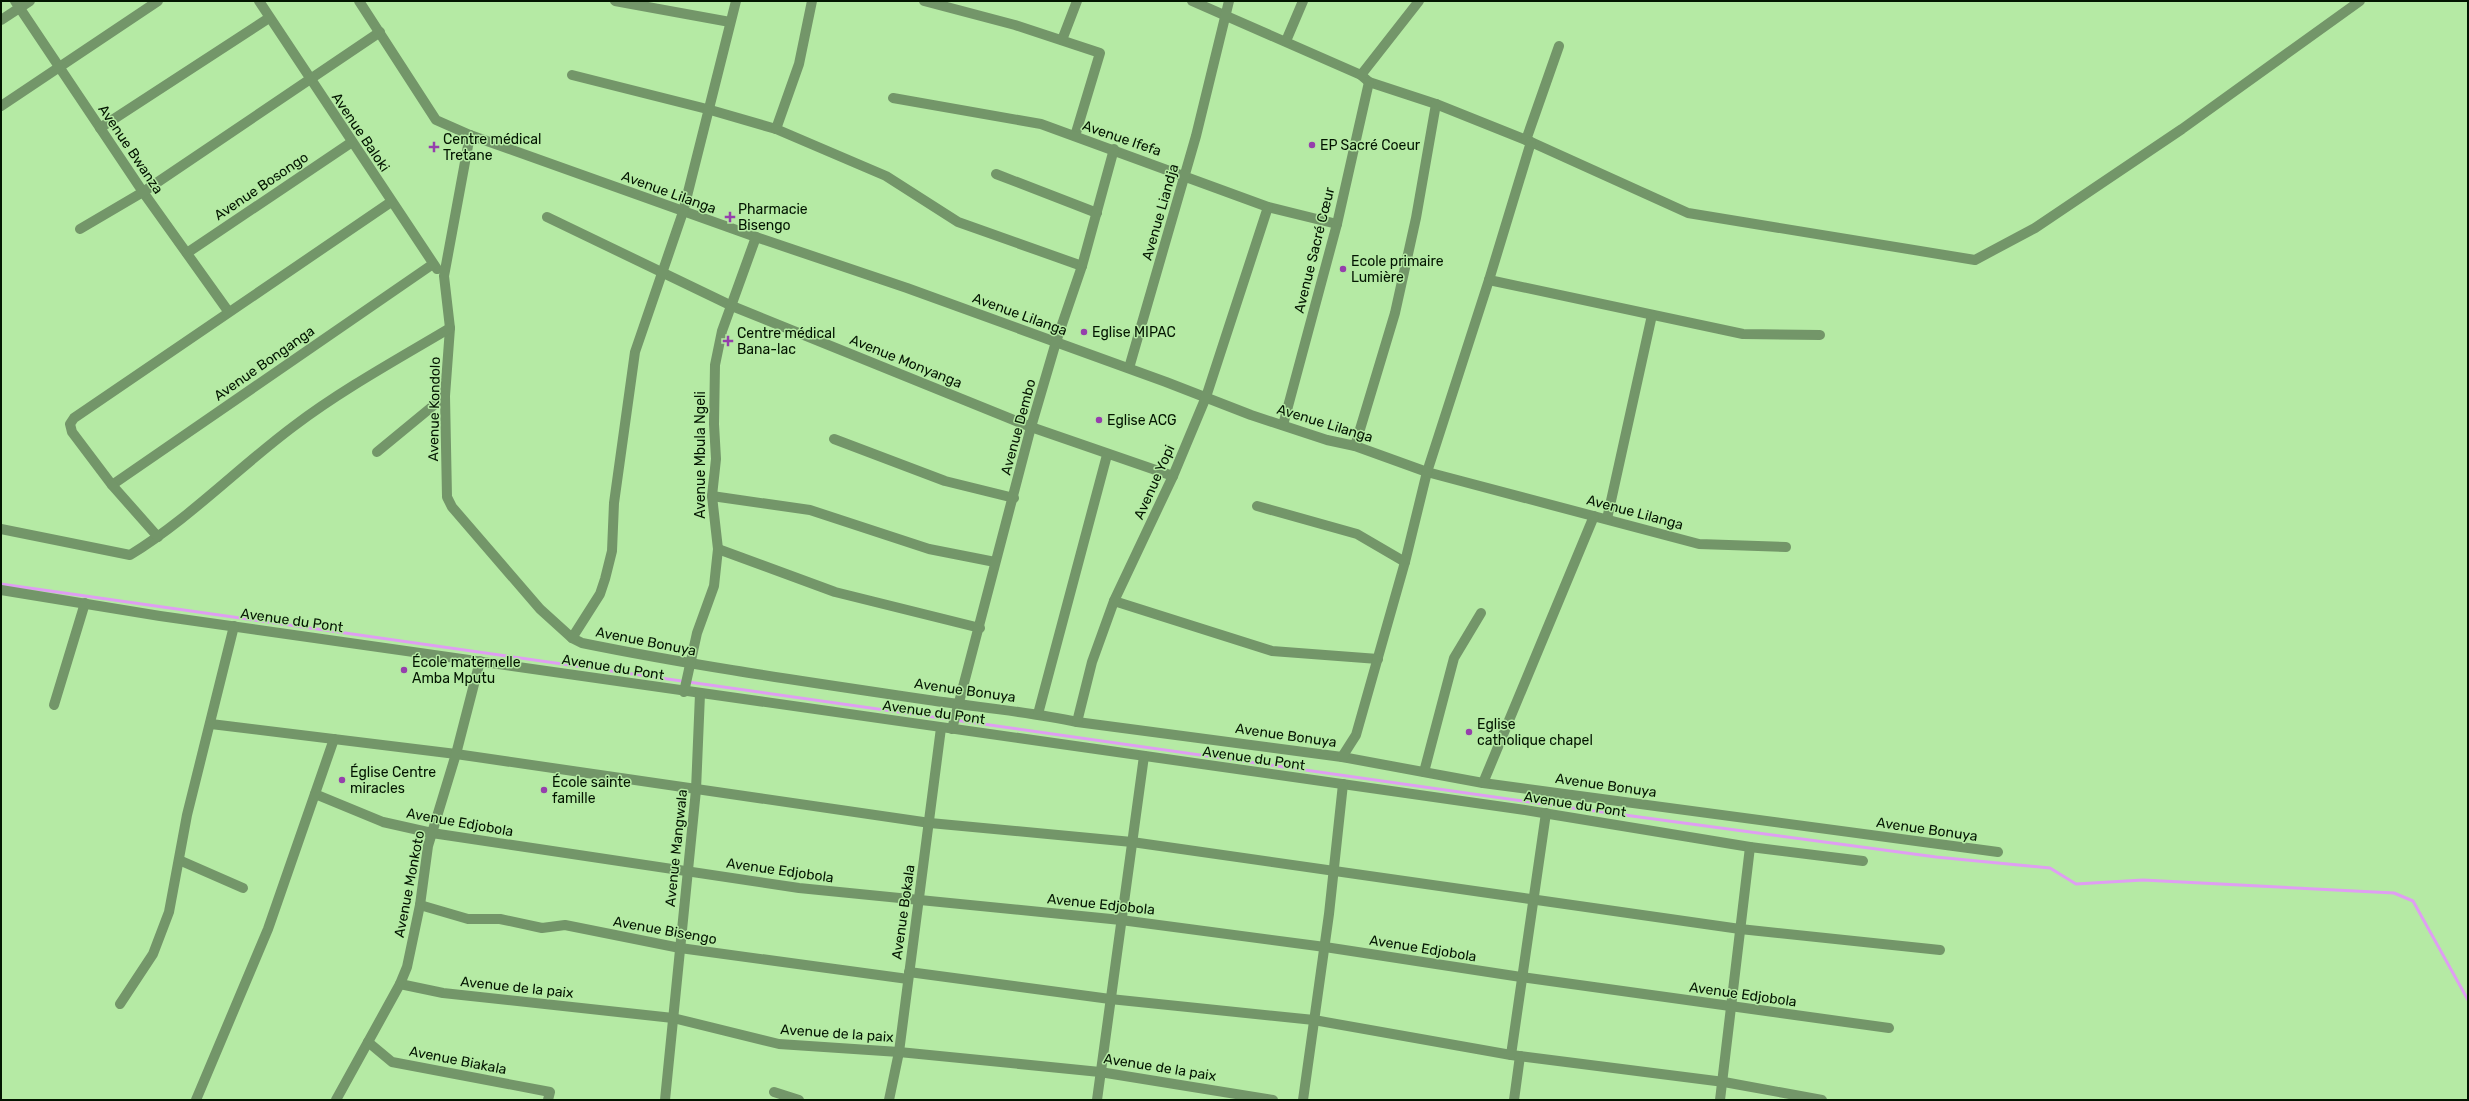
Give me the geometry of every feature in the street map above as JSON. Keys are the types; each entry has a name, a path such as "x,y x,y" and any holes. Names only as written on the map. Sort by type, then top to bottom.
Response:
{"street":[{"path":"1,20 17,5 30,1"},
{"path":"1,106 158,1"},
{"name":"Avenue Baloki","path":"259,1 432,264 444,276"},
{"name":"Avenue Lilanga","path":"360,1 436,120 470,135 756,238 907,288 1283,425 1327,440 1355,446 1427,472 1700,544 1786,547"},
{"path":"615,1 730,22"},
{"path":"572,638 600,594 612,551 614,503 635,352 661,272 683,212 707,109 736,1"},
{"path":"776,129 799,64 812,1"},
{"path":"924,1 1015,25 1100,53 1075,136"},
{"path":"1062,40 1076,1"},
{"path":"1192,1 1361,74 1369,82 1436,104 1528,141 1688,212 1975,260 2036,228 2182,130 2360,1"},
{"name":"Avenue Liandja","path":"1129,368 1186,175 1229,1"},
{"path":"1286,41 1303,1"},
{"path":"1361,74 1419,1"},
{"name":"Avenue Bwanza","path":"17,5 144,192 228,311"},
{"path":"100,128 269,18"},
{"path":"80,229 144,192 380,32"},
{"path":"1342,757 1356,735 1405,562 1427,472 1489,280 1528,141 1559,46"},
{"path":"572,75 707,109 776,129 886,176 958,222 1082,266"},
{"name":"Avenue Sacré Cœur","path":"1283,425 1337,224 1369,82"},
{"name":"Avenue Ifefa","path":"893,98 1041,124 1186,175 1268,206 1337,224"},
{"path":"1355,446 1395,313 1416,218 1436,104"},
{"name":"Avenue Kondolo","path":"470,135 444,276 450,328 445,396 447,497 452,507 540,609 572,638"},
{"name":"Avenue Bosongo","path":"187,253 352,142"},
{"name":"Avenue Dembo","path":"955,718 980,628 995,562 1014,498 1031,428 1056,342 1082,266 1114,150"},
{"path":"996,174 1097,213"},
{"path":"158,537 112,485 72,432 70,424 74,418 228,311 391,202"},
{"name":"Avenue Yopi","path":"1077,722 1092,662 1114,601 1173,476 1206,397 1268,206"},
{"name":"Avenue Monyanga","path":"547,217 732,306 1031,428 1107,455 1173,476"},
{"name":"Avenue Mbula Ngeli","path":"686,684 697,633 714,586 718,549 712,496 716,459 714,424 716,365 722,331 756,238"},
{"name":"Avenue Bonganga","path":"112,485 432,264"},
{"path":"1489,280 1743,334 1820,335"},
{"path":"1607,519 1652,315"},
{"path":"1,528 130,554 158,537 294,426 328,402 450,328"},
{"path":"377,452 445,396"},
{"path":"834,439 945,481 1014,498"},
{"path":"1038,714 1107,455"},
{"path":"712,496 810,510 929,549 995,562"},
{"path":"1257,506 1357,534 1405,562"},
{"path":"1483,783 1594,516"},
{"path":"718,549 835,592 980,628"},
{"name":"Avenue du Pont","path":"1,590 234,626 480,661 686,684 700,694 941,728 955,718 1144,756 1546,813 1750,847 1862,861"},
{"path":"1114,601 1272,651 1378,659"},
{"path":"54,706 85,603"},
{"path":"1424,772 1454,658 1481,613"},
{"path":"120,1004 153,954 170,912 188,815 234,626"},
{"name":"Avenue Bonuya","path":"572,638 582,643 955,718 1038,714 1077,722 1342,757 1483,783 1998,852"},
{"name":"Avenue Monkoto","path":"336,1100 400,984 407,968 420,905 432,833 456,754 480,661"},
{"name":"Avenue Mangwala","path":"665,1100 696,790 700,694"},
{"path":"211,724 456,754 930,823 1132,842 1740,929 1940,950"},
{"name":"Avenue Bokala","path":"890,1100 899,1052 920,899 941,728"},
{"path":"196,1100 268,929 334,739"},
{"path":"1097,1100 1144,756"},
{"path":"1303,1100 1335,870 1343,784"},
{"name":"Avenue Edjobola","path":"315,794 383,822 432,833 687,870 799,888 1121,920 1325,947 1521,977 1890,1028"},
{"path":"1514,1100 1521,977 1546,813"},
{"path":"1720,1100 1724,1082 1731,1006 1750,847"},
{"path":"179,860 243,888"},
{"name":"Avenue Bisengo","path":"420,905 468,919 500,919 542,928 565,925 680,948 1110,999 1314,1020 1516,1056 1724,1082 1822,1100"},
{"name":"Avenue de la paix","path":"400,984 443,994 673,1018 779,1044 899,1052 1100,1072 1273,1100"},
{"name":"Avenue Biakala","path":"368,1042 392,1062 549,1096"},
{"path":"774,1092 799,1100"}],"waterway":[{"path":"1,584 1558,806 1936,857 2050,868 2076,884 2143,880 2394,893 2413,901 2468,1000"}],"place":[{"name":"EP Sacré Coeur","path":"1312,145"},
{"name":"Centre médical Tretane","path":"434,147"},
{"name":"Pharmacie Bisengo","path":"730,217"},
{"name":"Ecole primaire Lumière","path":"1343,269"},
{"name":"Eglise MIPAC","path":"1084,332"},
{"name":"Centre médical Bana-lac","path":"728,341"},
{"name":"Eglise ACG","path":"1099,420"},
{"name":"École maternelle Amba Mputu","path":"404,670"},
{"name":"Eglise catholique chapel","path":"1469,732"},
{"name":"Église Centre miracles","path":"342,780"},
{"name":"École sainte famille","path":"544,790"}]}
